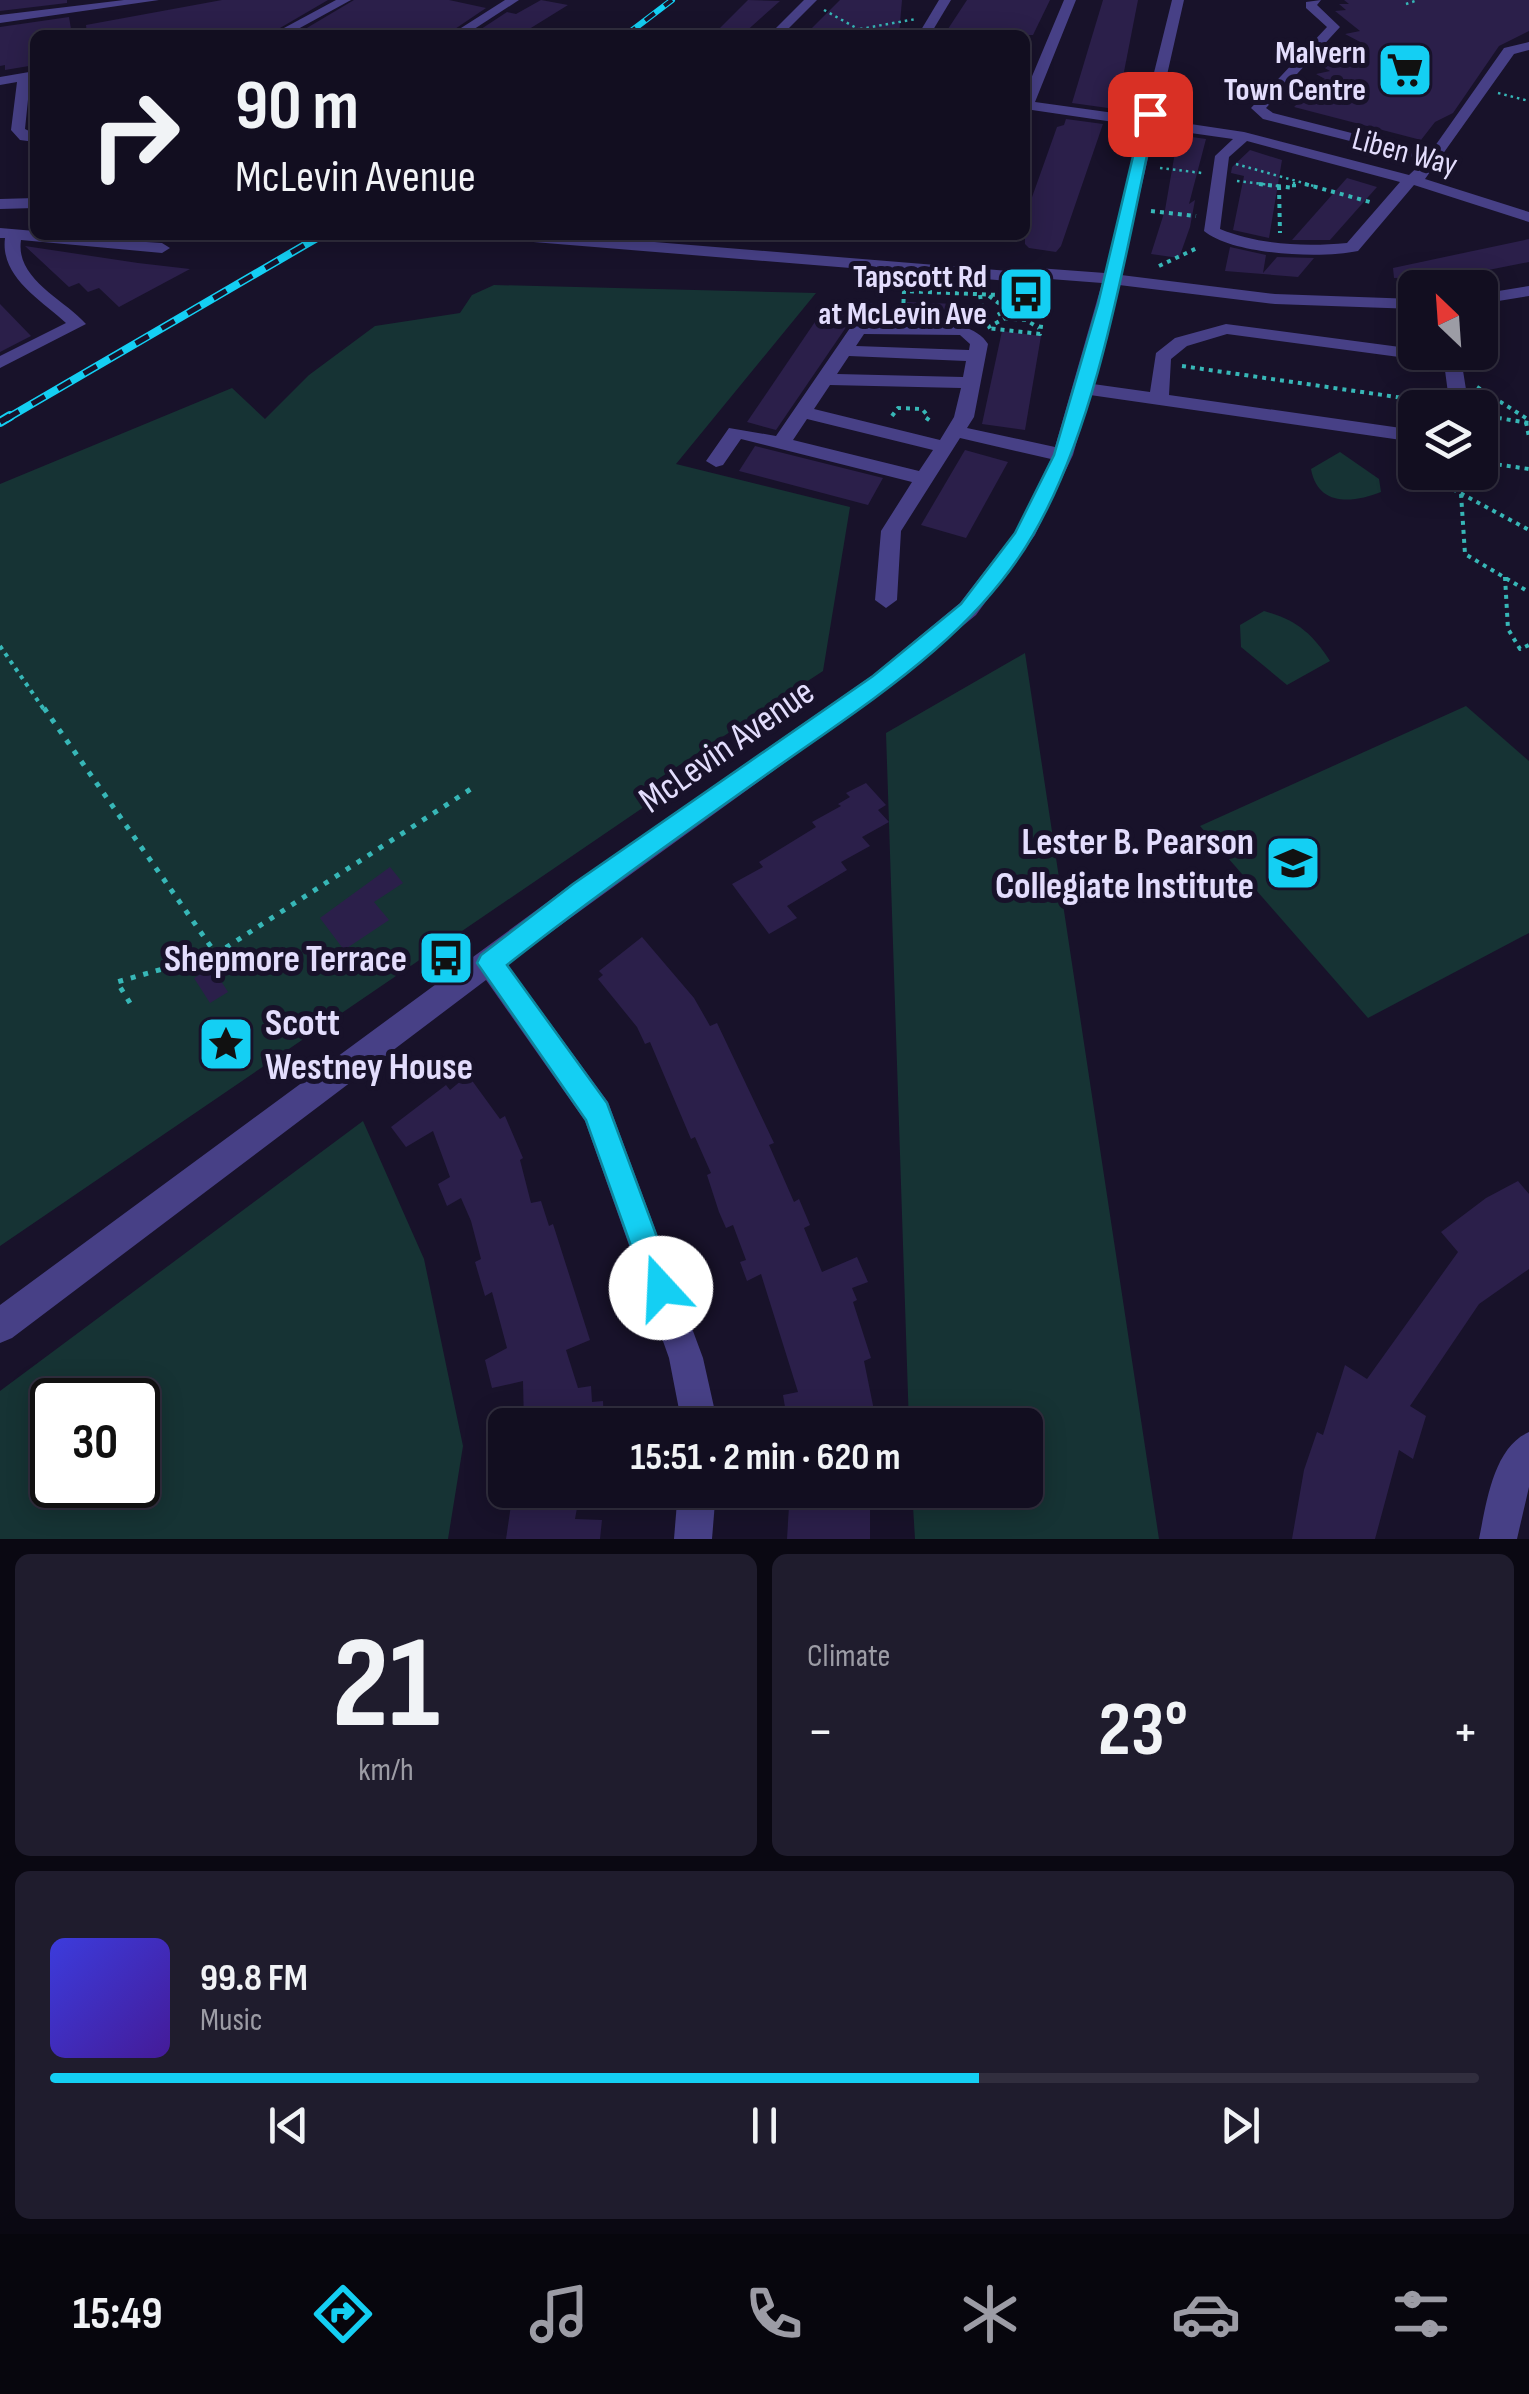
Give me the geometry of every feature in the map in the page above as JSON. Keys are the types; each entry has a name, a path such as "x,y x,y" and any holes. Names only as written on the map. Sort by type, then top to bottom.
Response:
{"street":[{"path":"0,19 153,0"},
{"path":"287,30 345,0"},
{"path":"464,30 513,0"},
{"path":"927,30 945,0"},
{"path":"1030,96 1070,0"},
{"name":"McLevin Avenue","path":"0,1326 582,892 881,682 968,609 1024,535 1063,455 1110,285 1178,0"},
{"path":"1315,0 1310,5 1334,27 1258,108 1268,116 1434,158"},
{"path":"780,30 809,2"},
{"path":"1244,136 1223,172 1212,231 1229,240 1352,248 1410,180 1422,175 1508,51 1529,46"},
{"path":"0,81 30,76 18,130 30,138"},
{"name":"Liben Way","path":"1030,107 1244,136 1410,180 1529,217"},
{"path":"0,204 30,203"},
{"path":"0,363 77,324 12,266 7,234"},
{"path":"73,240 162,248"},
{"path":"570,240 1009,276 1024,284 1110,285 1220,302 1241,296 1398,303"},
{"path":"1498,296 1529,291"},
{"path":"781,444 874,308 858,307"},
{"path":"862,329 963,330 974,335 979,344 964,417 891,531 886,600"},
{"path":"1159,398 1162,357 1181,342 1226,329 1398,353"},
{"path":"847,351 976,356"},
{"path":"827,379 971,383"},
{"path":"1082,388 1398,433"},
{"path":"803,412 1063,455"},
{"path":"716,461 736,432 925,479"},
{"path":"490,963 597,1112 686,1358 696,1408"},
{"path":"1498,1539 1508,1489 1529,1450"},
{"path":"693,1539 696,1508"}],"path":[{"path":"1406,4 1418,0"},
{"path":"809,2 863,30"},
{"path":"860,28 936,15"},
{"path":"1482,90 1529,101"},
{"path":"1160,168 1294,182 1387,207"},
{"path":"1223,172 1279,186 1294,188 1294,182"},
{"path":"1279,186 1280,245"},
{"path":"1151,211 1214,218"},
{"path":"1150,270 1197,248"},
{"path":"903,330 904,291 1016,296 1034,302 1042,310 1040,334 987,328 1034,302"},
{"path":"984,295 1004,307 1022,308 1028,314 1026,320"},
{"path":"984,295 985,328"},
{"path":"1002,318 998,311 1004,307"},
{"path":"1002,318 1026,320 1040,328"},
{"path":"1176,365 1398,398"},
{"path":"1463,370 1528,422 1529,438"},
{"path":"1498,418 1528,422"},
{"path":"1498,465 1529,469"},
{"path":"1454,490 1529,530"},
{"path":"1461,494 1465,554 1529,592"},
{"path":"1505,578 1508,629 1520,649 1529,646"},
{"path":"0,646 216,954"},
{"path":"130,1003 116,982 216,954 474,788"}],"green space":[{"path":"494,285 816,293 676,464 850,507 823,671 649,785 660,796 0,1246 0,484 232,388 265,419 309,375 375,326 460,313 472,295"},
{"path":"1340,452 1379,479 1381,492 1348,500 1321,490 1311,469"},
{"path":"1264,611 1302,629 1330,661 1287,685 1241,647 1240,625"},
{"path":"1025,653 1159,1539 915,1539 913,1508 1043,1508 1043,1408 908,1408 886,733"},
{"path":"1466,706 1529,761 1529,933 1368,1018 1200,826"},
{"path":"363,1121 424,1259 463,1446 448,1539 0,1539 0,1391"}],"building":[{"path":"0,0 67,0 67,3 0,11"},
{"path":"222,0 328,0 277,30 86,30 86,25"},
{"path":"354,0 449,0 486,8 453,30 303,30"},
{"path":"541,0 568,5 528,30 480,30 507,12 516,14"},
{"path":"748,0 780,1 748,30 718,30"},
{"path":"840,0 902,0 899,30 810,30"},
{"path":"967,0 1050,0 1033,35 1030,30 947,30"},
{"path":"1103,0 1138,0 1122,82 1115,106 1108,108 1072,103"},
{"name":"Malvern Town Centre","path":"1344,0 1529,0 1529,31 1499,46 1453,113 1435,122 1421,140 1294,107 1307,94 1294,86 1325,79 1316,74 1330,71 1323,67 1358,58 1339,50 1364,44 1345,34 1360,31 1335,11 1346,10 1339,4 1349,4"},
{"path":"69,17 71,30 30,30 30,66 5,70 5,65 0,66 0,27"},
{"path":"1066,119 1103,124 1061,246 1056,252 1029,248 1025,240 1030,240 1030,200 1057,127 1064,125"},
{"path":"1178,135 1206,139 1189,204 1195,200 1190,227 1179,258 1151,254 1165,210"},
{"path":"1250,150 1282,160 1269,238 1233,230 1244,176 1231,173 1232,167"},
{"path":"1347,178 1377,187 1330,240 1292,240"},
{"path":"1529,239 1529,262 1488,270 1398,270 1398,278 1394,278 1393,268"},
{"path":"25,246 190,269 119,307 99,288 88,292 79,283 69,287"},
{"path":"1230,247 1266,255 1263,273 1277,257 1314,258 1298,277 1225,271"},
{"path":"907,302 981,305 982,326 907,319"},
{"path":"0,304 31,336 0,352"},
{"path":"823,310 853,317 776,430 747,422"},
{"path":"1002,331 1041,336 1025,430 982,424"},
{"path":"755,446 883,478 868,505 739,471"},
{"path":"965,450 1008,462 966,538 921,525"},
{"path":"866,783 886,805 878,810 889,822 862,837 870,846 841,862 847,870 787,906 797,918 769,934 732,884 763,867 759,862 816,827 812,822 841,806 838,804 850,797 846,793"},
{"path":"390,867 403,883 374,902 389,920 344,950 320,918"},
{"path":"642,937 694,998 710,1026 717,1023 774,1143 769,1145 794,1202 799,1199 810,1225 804,1228 822,1272 857,1257 868,1282 852,1288 871,1358 864,1361 874,1408 785,1408 783,1395 798,1392 761,1274 747,1281 740,1262 746,1260 733,1225 726,1228 707,1175 711,1173 695,1137 691,1139 650,1042 645,1044 637,1027 598,979 603,975 599,971"},
{"path":"212,967 228,992 210,1003 194,978"},
{"path":"468,1075 500,1119 505,1116 523,1158 520,1160 531,1203 541,1201 549,1226 553,1224 590,1340 566,1350 578,1388 591,1386 592,1402 603,1401 603,1408 524,1408 523,1381 492,1388 485,1360 507,1348 492,1292 485,1296 475,1262 481,1259 471,1221 461,1198 447,1206 438,1184 450,1177 433,1131 406,1147 391,1127 446,1085 450,1090"},
{"path":"1518,1181 1529,1194 1529,1269 1479,1304 1410,1406 1426,1416 1413,1459 1399,1450 1375,1539 1292,1539 1304,1470 1317,1432 1323,1435 1345,1365 1367,1379 1458,1252 1441,1232 1486,1198"},
{"path":"511,1508 577,1508 575,1519 602,1520 600,1539 506,1539"},
{"path":"789,1508 870,1508 870,1539 787,1539"}],"railway":[{"path":"633,30 672,0"},
{"path":"6,419 313,240"},
{"path":"0,422 10,416"}],"place":[{"name":"Malvern Town Centre","path":"1405,70"},
{"name":"Tapscott Rd at McLevin Ave","path":"1026,294"},
{"name":"Lester B. Pearson Collegiate Institute","path":"1293,863"},
{"name":"Shepmore Terrace","path":"446,958"},
{"name":"Scott Westney House","path":"226,1044"}],"route":[{"path":"661,1288 597,1112 490,963 582,892 881,682 968,609 1024,535 1063,455 1106,304 1150,114"}]}
